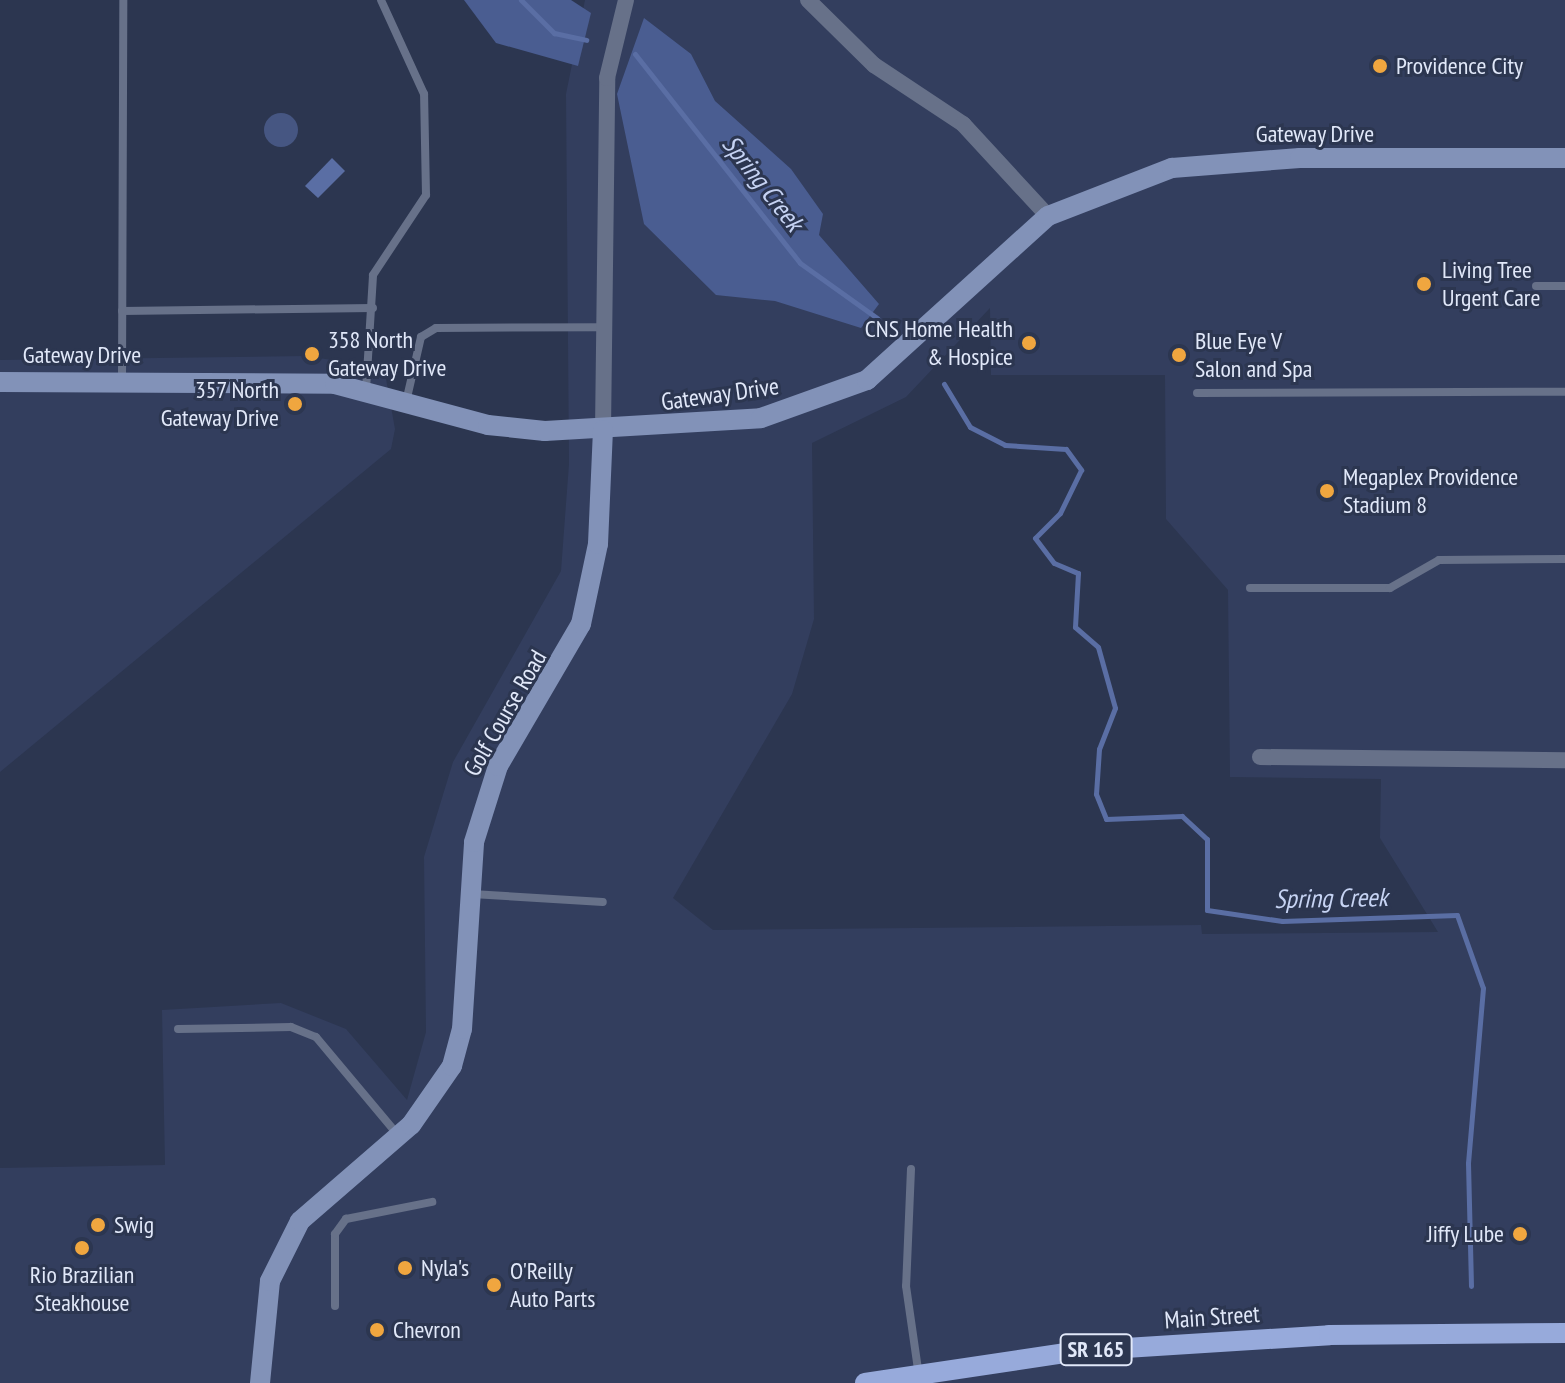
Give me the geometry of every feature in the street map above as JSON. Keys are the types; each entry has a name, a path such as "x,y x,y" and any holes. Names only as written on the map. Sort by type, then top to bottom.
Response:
{"main road":[{"name":"Gateway Drive","path":"0,382 281,381 366,391 488,425 603,430 761,418 867,380 1048,216 1172,168 1215,162 1565,158"},
{"name":"Golf Course Road","path":"260,1383 278,1258 327,1192 398,1135 452,1066 462,1029 467,895 474,842 498,766 564,663 593,585 603,430"},
{"name":"Main Street","path":"865,1383 919,1379 1078,1351 1329,1335 1565,1333"}],"street":[{"name":"Golf Course Road","path":"603,430 607,78 626,0"},
{"path":"808,0 874,65 963,124 1048,216"},
{"path":"1260,757 1565,760"}],"lane":[{"path":"122,381 123,0"},
{"path":"366,391 378,260 426,195 424,94 381,0"},
{"path":"1536,286 1565,286"},
{"path":"122,311 373,308"},
{"path":"406,402 421,337 436,328 602,327"},
{"path":"1197,393 1565,392"},
{"path":"1250,588 1390,588 1439,560 1565,559"},
{"path":"467,895 603,902"},
{"path":"178,1029 291,1027 316,1037 398,1135"},
{"path":"911,1169 906,1286 919,1379"},
{"path":"335,1306 335,1234 346,1219 432,1202"}],"shaded area":[{"path":"464,0 571,0 591,13 578,66 496,43"},
{"path":"585,0 1565,0 1565,1383 0,1383 0,1168 165,1165 162,1010 281,1003 346,1029 407,1100 426,1032 424,857 453,762 561,571 569,464 566,94","holes":["990,308 991,375 1165,375 1166,519 1228,590 1230,777 1381,779 1380,838 1438,932 1202,934 1201,925 713,930 673,898 792,694 814,619 812,443 906,397"]},
{"path":"644,18 691,54 715,101 791,169 823,214 819,235 879,304 861,328 775,301 716,295 644,224 617,94"},
{"path":"281,113 293,118 298,130 293,142 281,147 269,142 264,130 269,118"},
{"path":"332,158 345,171 318,198 305,186"},
{"path":"306,356 384,368 395,429 391,449 0,772 0,360"}],"waterway":[{"name":"Spring Creek","path":"521,0 554,33 586,40"},
{"name":"Spring Creek","path":"635,54 800,263 877,318"},
{"name":"Spring Creek","path":"944,384 970,427 1005,445 1066,449 1081,470 1060,513 1035,538 1054,563 1078,573 1075,627 1098,647 1115,708 1099,749 1096,794 1106,819 1182,816 1207,839 1207,910 1282,921 1457,915 1483,988 1468,1163 1471,1286"}],"place":[{"name":"Providence City","path":"1380,66"},
{"name":"Living Tree Urgent Care","path":"1424,284"},
{"name":"CNS Home Health & Hospice","path":"1029,343"},
{"name":"358 North Gateway Drive","path":"312,354"},
{"name":"Blue Eye V Salon and Spa","path":"1179,355"},
{"name":"357 North Gateway Drive","path":"295,404"},
{"name":"Megaplex Providence Stadium 8","path":"1327,491"},
{"name":"Swig","path":"98,1225"},
{"name":"Jiffy Lube","path":"1520,1234"},
{"name":"Rio Brazilian Steakhouse","path":"82,1248"},
{"name":"Nyla's","path":"405,1268"},
{"name":"O'Reilly Auto Parts","path":"494,1285"},
{"name":"Chevron","path":"377,1330"}]}
